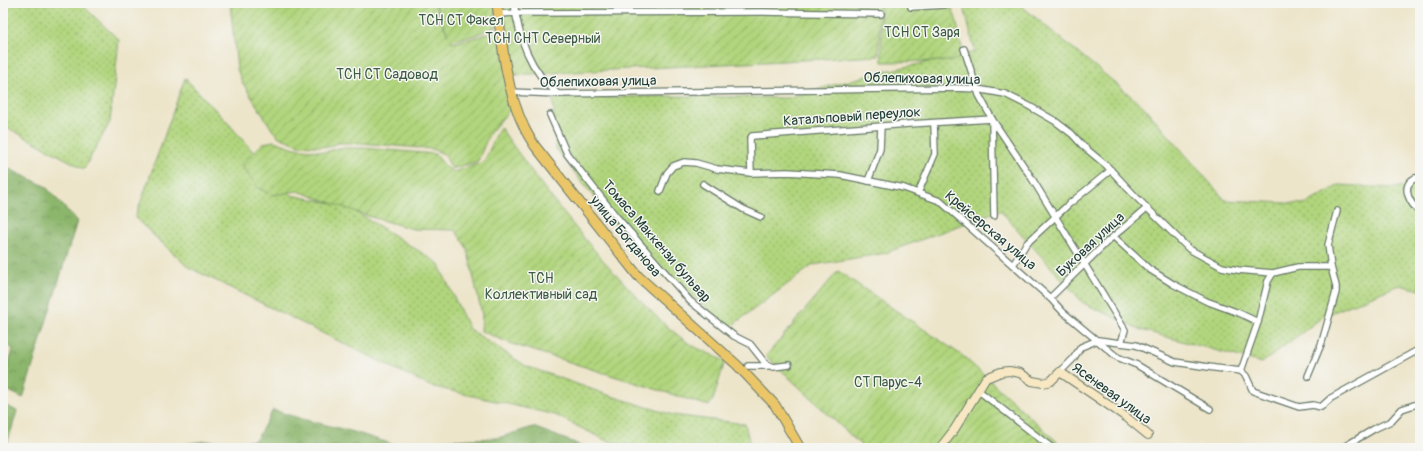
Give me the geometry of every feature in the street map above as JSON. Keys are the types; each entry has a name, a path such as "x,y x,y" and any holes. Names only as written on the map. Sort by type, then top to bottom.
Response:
{"main road":[{"name":"улица Богданова","path":"497,3 511,92 524,129 535,146 628,264 649,287 737,365 775,405 800,448"}],"street":[{"path":"514,3 522,42 527,55 547,85 558,94"},
{"path":"911,7 944,5 949,3"},
{"path":"498,14 762,12 881,14"},
{"path":"964,49 977,89 992,120 1055,217 1125,330 1122,343"},
{"name":"Облепиховая улица","path":"511,92 558,94 956,88 977,89 1005,94 1055,121 1111,170 1147,208 1189,248 1222,267 1273,273 1298,267 1331,267"},
{"name":"Томаса Маккензи бульвар","path":"550,115 568,154 650,257 690,301 708,317 734,336 750,344 765,363 773,367"},
{"path":"992,120 994,216"},
{"name":"Катальповый переулок","path":"751,173 750,139 752,136 934,122 992,120"},
{"path":"918,193 935,154 934,122"},
{"path":"868,181 880,149 881,126"},
{"name":"Крейсерская улица","path":"660,191 667,173 673,166 684,162 696,163 717,170 751,173 787,172 840,175 904,188 940,201 1050,298 1063,312 1117,357 1137,365 1210,409"},
{"path":"1013,265 1026,244 1055,217 1111,170"},
{"path":"1415,178 1409,184 1407,194 1410,202 1420,213"},
{"path":"703,184 761,217"},
{"name":"Буковая улица","path":"1050,298 1114,236 1147,208"},
{"path":"1308,376 1322,342 1336,292 1328,245 1336,211"},
{"path":"1114,236 1149,269 1173,284 1206,301 1239,313 1258,322"},
{"path":"1241,371 1258,322 1268,281 1273,273"},
{"path":"940,448 986,378 1001,372 1009,371 1020,373 1032,381 1043,383 1052,381 1073,359 1081,347 1098,340 1136,345 1175,362 1241,371 1246,376 1253,391 1299,407 1313,405 1322,406 1331,398 1420,349"},
{"path":"748,366 773,367 789,365"},
{"name":"Ясеневая улица","path":"1060,372 1148,435"},
{"path":"979,390 1052,448"},
{"path":"1342,448 1391,421 1402,409 1420,403"}],"green space":[{"path":"3,3 80,3 119,40 110,122 84,169 3,125"},
{"name":"ТСН СТ Садовод","path":"230,3 434,3 448,35 435,3 495,3 497,26 476,35 451,41 452,43 478,37 499,29 513,106 489,134 478,161 452,169 444,154 432,149 360,143 338,143 329,147 299,145 279,137 273,131 242,82 237,69"},
{"name":"ТСН СНТ Северный","path":"503,3 879,3 879,56 514,75"},
{"name":"ТСН СТ Заря","path":"880,3 950,3 956,19 963,53 959,58 952,61 882,62"},
{"path":"963,3 1018,3 1143,106 1225,200 1306,204 1339,185 1392,188 1420,184 1420,290 1399,285 1324,316 1262,363 1141,330 1083,303 1000,210 886,253 813,265 730,327 640,256 556,149 553,98 684,96 786,98 877,73 975,52"},
{"path":"185,78 228,123 291,195 347,206 438,263 469,329 526,366 608,395 673,415 745,424 751,448 647,448 607,441 555,415 430,386 188,267 135,218"},
{"name":"ТСН Коллективный сад","path":"500,127 576,229 641,301 663,323 687,342 725,361 713,400 709,406 512,344 481,331 482,315 467,248 455,230 413,229 371,217 298,191 273,195 258,188 241,165 263,143 274,141 295,148 326,152 338,148 363,148 435,154 446,167 454,172 484,162"},
{"path":"3,166 45,186 77,221 23,398 3,388 3,383 13,349 3,343"},
{"name":"СТ Парус-4","path":"838,271 963,356 1064,448 864,448 766,356"},
{"path":"3,404 17,411 6,448 3,448"},
{"path":"273,410 354,432 398,446 448,440 498,438 533,427 584,448 183,448 185,444 206,441 241,442 256,440"}],"park label":[{"name":"ТСН СТ Факел","path":"461,20"}]}
